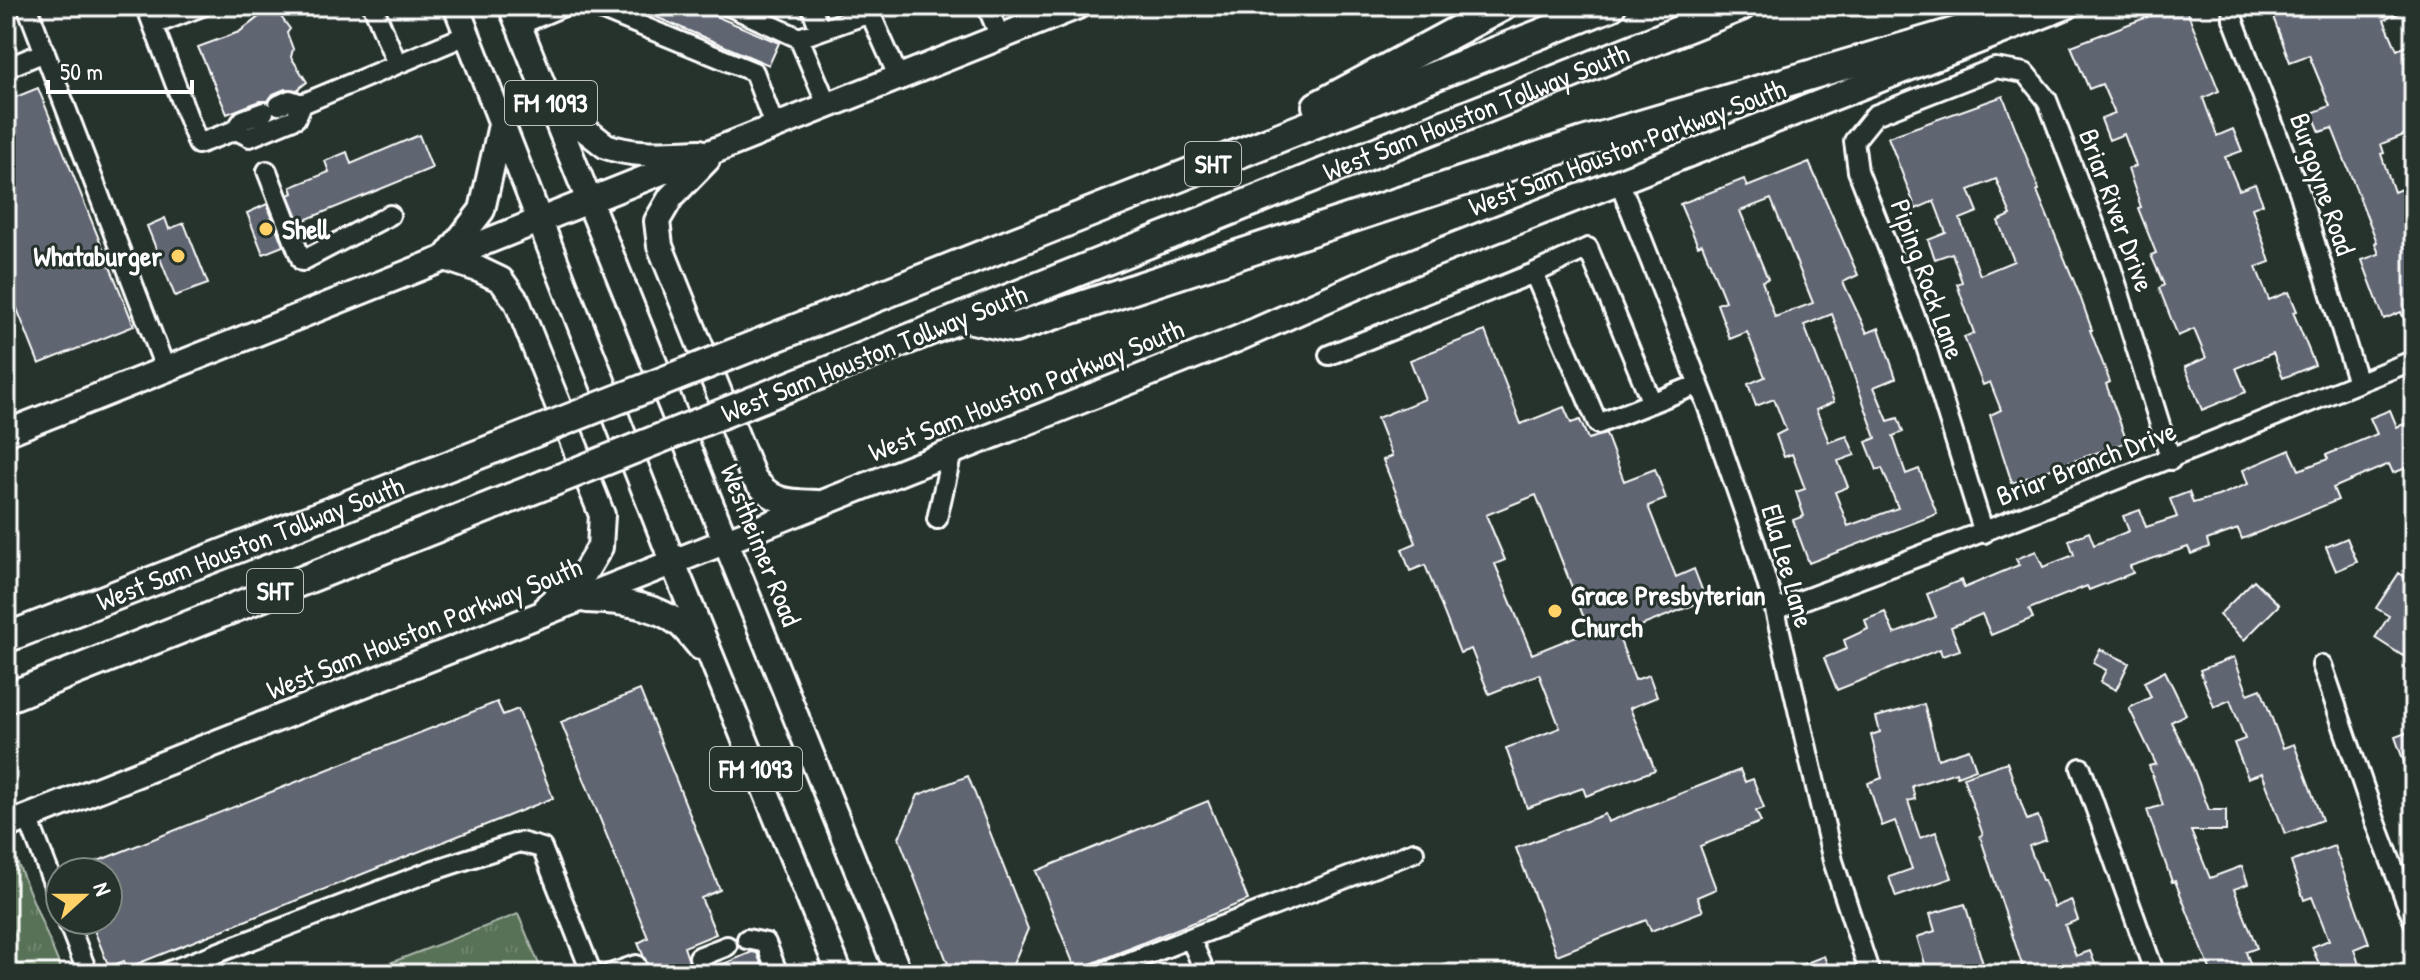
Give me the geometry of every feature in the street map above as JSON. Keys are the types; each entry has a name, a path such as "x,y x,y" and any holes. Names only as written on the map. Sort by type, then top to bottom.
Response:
{"highway":[{"path":"1203,168 1503,6"},
{"name":"West Sam Houston Tollway South","path":"6,638 1611,6"},
{"name":"West Sam Houston Tollway South","path":"6,698 1741,6"},
{"path":"963,317 1014,328 1583,142 2044,6"}],"main road":[{"name":"FM 1093","path":"456,6 673,563 840,974"},
{"name":"West Sam Houston Parkway South","path":"17,822 1237,339 1398,268 2067,6"},
{"path":"6,433 828,107 1065,8"},
{"name":"Westheimer Road","path":"515,15 899,974"},
{"path":"551,103 606,146 629,154 714,152"},
{"path":"445,258 482,210 501,123"},
{"path":"714,152 671,197 657,221 660,246 753,477 765,493 789,502 823,503"},
{"path":"445,258 501,280 517,302 602,515 600,547 585,572 537,615"},
{"path":"577,600 618,601 659,613 678,623 712,660"}],"street":[{"path":"27,6 165,368"},
{"path":"146,6 198,144 236,130 243,120 290,100 306,102 467,35"},
{"path":"153,25 202,6"},
{"path":"373,6 397,64"},
{"path":"515,15 564,6"},
{"path":"593,6 754,72 775,128"},
{"path":"729,6 799,38 828,107"},
{"path":"811,6 820,30"},
{"path":"799,38 860,13 888,6"},
{"path":"987,6 1000,37"},
{"name":"Burgoyne Road","path":"2232,6 2233,19 2299,191 2358,383"},
{"path":"860,13 899,78"},
{"path":"6,68 45,52"},
{"name":"Briar River Drive","path":"1938,90 1995,68 2025,73 2047,100 2111,267 2171,460"},
{"name":"Piping Rock Lane","path":"1938,90 1875,115 1854,141 1858,171 1924,340 1984,533"},
{"path":"236,130 250,137 296,118 306,102"},
{"path":"267,171 302,261 390,215"},
{"name":"Ella Lee Lane","path":"1620,183 1699,384 1756,546 1775,610 1833,861 1870,974"},
{"path":"1329,355 1534,273 1588,248 1652,403"},
{"path":"1534,273 1598,424 1699,384"},
{"name":"Briar Branch Drive","path":"1775,610 2171,460 2414,360"},
{"path":"937,519 952,452"},
{"path":"2322,665 2414,922"},
{"path":"2081,768 2155,974"},
{"path":"17,822 44,872"},
{"path":"162,974 434,870 520,842 542,848 592,974"},
{"path":"1099,974 1414,852"},
{"path":"73,936 88,974"},
{"path":"1190,938 1206,974"},
{"path":"747,939 766,943 778,974"},
{"path":"706,974 699,957 727,946"},
{"path":"610,974 636,965 639,974"}],"green space":[{"path":"11,847 44,928 44,936 47,936 63,974 6,974 6,849"},
{"path":"518,914 543,974 361,974"}],"building":[{"path":"273,6 290,29 287,33 293,49 291,57 307,82 297,90 285,89 273,94 268,101 260,101 227,114 198,47 239,32"},
{"path":"630,6 692,6 779,43 769,65"},
{"path":"2176,6 2185,6 2219,91 2203,98 2217,136 2233,129 2242,151 2225,157 2239,190 2255,184 2263,204 2252,208 2270,262 2256,267 2269,300 2289,292 2297,311 2293,312 2315,365 2283,378 2273,353 2236,368 2246,392 2202,410 2185,367 2206,358 2194,329 2178,336 2159,288 2164,285 2151,255 2156,253 2138,208 2141,207 2128,169 2136,166 2124,134 2109,140 2101,119 2115,114 2102,84 2089,89 2071,46"},
{"path":"2269,6 2414,6 2384,20 2397,50 2414,43 2414,67 2406,71 2414,89 2414,131 2381,144 2384,153 2381,154 2394,192 2414,184 2414,342 2401,312 2384,319 2362,260 2379,254 2377,242 2332,128 2320,132 2312,113 2330,106 2309,55 2290,62"},
{"path":"38,88 134,326 39,364 6,281 6,101"},
{"path":"2003,96 2037,191 2080,296 2127,442 2012,483 1990,415 2001,410 1990,382 1983,385 1964,337 1974,333 1957,284 1962,282 1952,253 1935,259 1928,240 1946,233 1934,201 1916,209 1888,137","holes":["1996,179 2011,215 1998,221 2014,261 1980,275 1960,219 1978,212 1969,190"]},
{"name":"Shell","path":"419,135 432,168 300,222 289,195 293,193 291,187 329,172 325,161 347,152 351,164"},
{"path":"1809,162 1858,275 1843,282 1867,333 1879,328 1896,378 1874,387 1888,421 1898,418 1903,432 1893,436 1906,474 1919,469 1937,514 1809,563 1793,520 1804,516 1796,492 1805,489 1792,454 1784,457 1776,435 1786,430 1774,399 1756,406 1748,384 1765,377 1747,332 1730,339 1717,304 1725,301 1702,244 1698,246 1680,204 1744,179 1747,187","holes":["1771,199 1813,303 1775,317 1762,281 1768,279 1740,211","1832,314 1876,438 1866,442 1877,470 1882,468 1898,508 1848,526 1835,492 1848,487 1838,461 1855,455 1847,436 1829,442 1816,410 1834,402 1804,325"]},
{"name":"Shell","path":"267,204 283,246 263,254 247,213"},
{"name":"Whataburger","path":"165,218 169,229 184,223 208,284 175,296 147,226"},
{"path":"1485,331 1521,424 1564,407 1571,423 1580,420 1588,439 1606,434 1624,481 1655,469 1666,499 1648,506 1676,577 1694,569 1706,600 1618,635 1635,680 1649,675 1657,697 1630,708 1655,770 1586,796 1583,788 1527,808 1506,748 1560,728 1539,674 1489,694 1471,649 1460,653 1425,565 1410,571 1402,549 1416,543 1383,460 1392,456 1377,418 1425,399 1410,360","holes":["1536,495 1589,631 1532,654 1495,564 1505,560 1486,515"]},
{"path":"2390,410 2397,427 2414,420 2414,465 2393,473 2389,464 2333,488 2338,500 2242,539 2238,529 2207,540 2209,547 2191,554 2188,547 2130,566 2133,573 2089,590 2087,586 2029,609 2033,618 1991,635 1982,614 1951,627 1960,650 1942,656 1940,649 1837,690 1824,658 1847,649 1844,640 1868,629 1865,620 1885,612 1894,634 1936,617 1927,594 1961,580 1964,588 2019,565 2016,559 2036,551 2043,567 2074,555 2069,540 2089,532 2094,545 2129,531 2123,516 2140,510 2146,527 2177,517 2170,499 2189,492 2193,503 2248,484 2243,470 2290,450 2299,470 2328,459 2326,455 2377,434 2370,418"},
{"path":"2347,538 2357,562 2336,571 2326,547"},
{"path":"2399,573 2414,583 2414,615 2404,631 2414,637 2403,656 2375,638 2389,616 2376,608"},
{"path":"2254,580 2279,605 2244,640 2219,615"},
{"path":"2100,649 2129,663 2116,690 2100,682 2106,670 2093,663"},
{"path":"2234,657 2248,694 2261,689 2283,748 2294,744 2322,820 2285,834 2262,773 2248,778 2234,743 2245,739 2230,700 2214,707 2200,670"},
{"path":"2165,671 2186,714 2171,722 2189,757 2209,810 2226,810 2226,831 2191,831 2210,878 2242,866 2248,884 2234,889 2257,948 2246,952 2254,974 2212,974 2175,881 2172,882 2147,810 2163,805 2149,766 2156,764 2129,708 2151,697 2144,682"},
{"path":"640,690 720,890 701,898 716,934 684,947 693,974 651,974 638,943 648,938 561,722"},
{"path":"497,702 503,715 518,709 553,798 127,968 124,961 109,967 96,936 124,936 124,856 111,856"},
{"path":"1924,704 1938,759 1969,749 1976,769 1912,786 1915,799 1908,801 1920,838 1936,832 1952,878 1896,897 1889,877 1912,869 1895,821 1882,826 1868,783 1882,778 1871,735 1880,732 1876,717"},
{"path":"2414,730 2414,783 2412,784 2395,737"},
{"path":"2007,762 2027,820 2038,816 2046,840 2029,846 2042,880 2054,907 2071,900 2078,920 2065,925 2076,956 2090,951 2099,974 2025,974 1963,777"},
{"path":"1740,770 1745,782 1753,779 1764,808 1756,811 1761,822 1700,846 1716,889 1697,897 1703,911 1651,931 1646,920 1557,955 1516,848 1605,814 1608,822"},
{"path":"968,776 1028,929 1009,974 952,974 899,838 918,795"},
{"path":"1208,801 1248,900 1076,970 1036,871"},
{"path":"2334,846 2369,943 2354,949 2362,974 2323,974 2312,947 2329,940 2312,897 2304,900 2291,862"},
{"path":"1965,904 1986,974 1928,974 1917,937 1935,931 1930,914"},
{"path":"752,952 757,953 765,974 718,974 716,967"},
{"path":"1824,956 1831,974 1781,974 1781,973"}],"place":[{"name":"Shell","path":"266,229"},
{"name":"Whataburger","path":"178,256"},
{"name":"Grace Presbyterian Church","path":"1555,611"}]}
